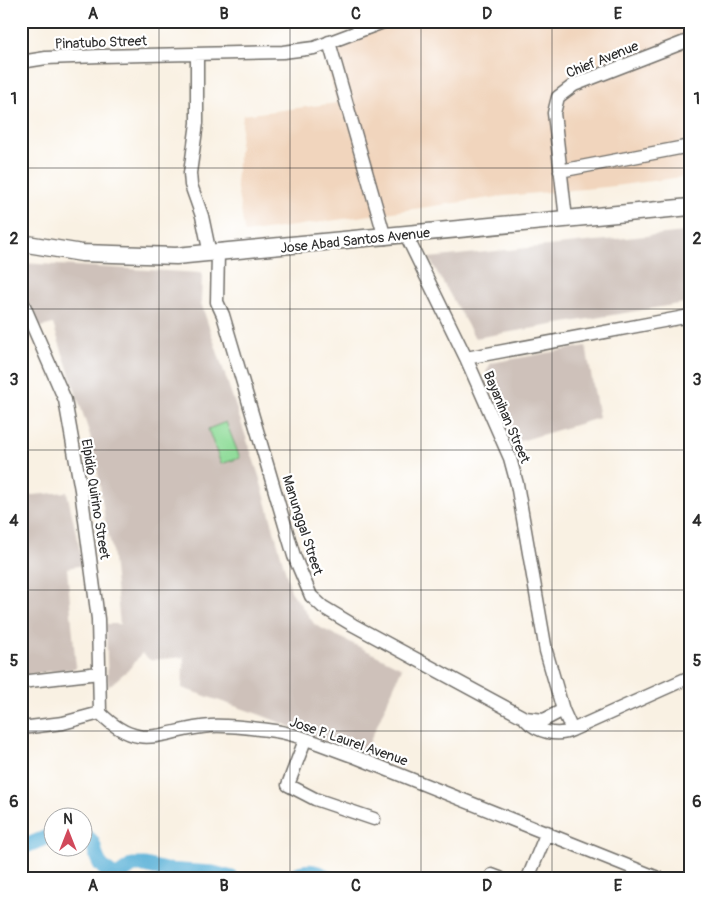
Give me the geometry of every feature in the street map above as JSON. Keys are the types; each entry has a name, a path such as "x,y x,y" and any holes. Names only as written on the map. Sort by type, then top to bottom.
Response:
{"main road":[{"name":"Jose Abad Santos Avenue","path":"21,243 91,253 176,256 214,254 690,207"}],"street":[{"name":"Pinatubo Street","path":"21,62 91,56 283,52 314,48 386,21"},
{"name":"Chief Avenue","path":"566,219 554,113 558,96 574,85 690,40"},
{"path":"329,42 386,238"},
{"name":"Manunggal Street","path":"198,54 197,122 190,173 191,185 214,254 217,302 223,315 294,556 311,596 323,607 352,625 525,718 534,727 548,732"},
{"path":"560,171 690,146"},
{"name":"Bayanihan Street","path":"406,235 466,358 510,458 517,484 546,651 563,710 572,730"},
{"name":"Elpidio Quirino Street","path":"21,299 65,400 93,576 99,641 100,712"},
{"path":"466,358 690,316"},
{"path":"21,682 99,673"},
{"path":"563,710 544,720 548,732 561,734 572,730 690,677"},
{"path":"21,728 63,724 100,712"},
{"name":"Jose P. Laurel Avenue","path":"100,712 120,730 131,735 146,737 220,726 272,730 306,740 353,756 658,878"},
{"name":"Manunggal Street","path":"525,718 544,720"},
{"path":"306,740 288,785 315,799 374,819"},
{"path":"528,878 546,832"}],"shaded area":[{"path":"393,21 690,21 690,176 606,187 504,196 245,233 236,183 243,115 337,103 323,51"},
{"path":"685,232 690,234 690,302 475,338 429,258"},
{"path":"21,263 202,273 201,303 259,476 291,591 315,625 402,668 364,755 258,714 182,688 184,657 150,660 142,653 129,669 108,687 106,624 120,624 112,549 105,520 97,467 90,435 53,324 37,328 21,285"},
{"path":"586,346 599,418 517,442 486,372 491,363"},
{"path":"67,492 83,565 67,568 76,668 21,675 21,496"}],"green space":[{"path":"226,422 240,458 221,464 208,429"}],"waterway":[{"path":"21,848 42,839"},
{"path":"92,842 99,863 105,870 116,877 133,865 145,865 165,870 213,873 232,878"},
{"path":"157,878 165,870"},
{"path":"291,878 305,871 319,873 329,878"}]}
